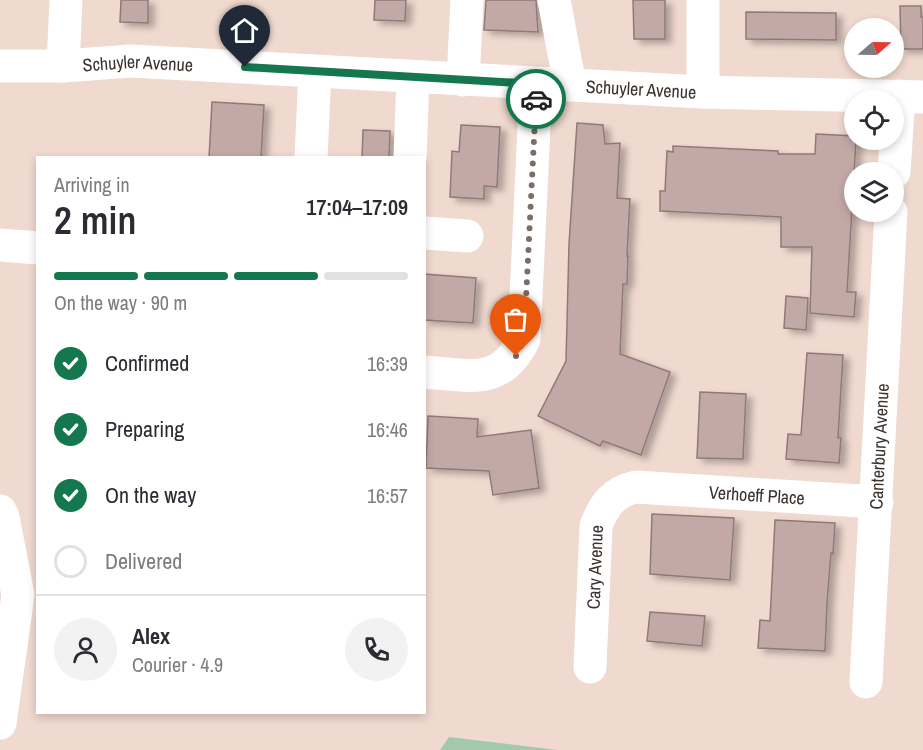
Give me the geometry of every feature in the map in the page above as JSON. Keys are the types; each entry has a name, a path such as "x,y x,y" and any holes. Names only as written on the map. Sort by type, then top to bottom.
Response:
{"street":[{"path":"63,66 66,0"},
{"path":"463,80 467,0"},
{"path":"554,0 570,85"},
{"path":"703,0 704,93"},
{"name":"Schuyler Avenue","path":"0,66 63,66 131,61 704,93 911,96"},
{"path":"311,156 315,71"},
{"path":"410,156 413,77"},
{"path":"426,372 488,374 503,368 516,356 524,339 536,84"},
{"path":"896,162 911,96"},
{"name":"Canterbury Avenue","path":"866,682 891,222"},
{"path":"426,233 467,236"},
{"path":"0,245 36,249"},
{"name":"Verhoeff Place","path":"636,487 877,502"},
{"name":"Cary Avenue","path":"590,667 596,526 608,501 616,494 636,487"},
{"path":"0,511 18,595 0,723"}],"green space":[{"path":"449,737 558,750 440,750"}],"building":[{"path":"121,0 148,0 148,23 120,22"},
{"path":"375,0 406,0 405,21 374,20"},
{"path":"486,0 536,0 538,32 484,30"},
{"path":"633,0 665,0 665,39 634,39"},
{"path":"900,6 921,6 923,49 904,49 904,18 900,18"},
{"path":"746,12 836,13 836,40 746,39"},
{"path":"212,102 264,105 261,156 209,156"},
{"path":"577,123 603,125 605,144 620,143 617,198 630,199 627,284 623,284 620,354 670,372 641,455 603,441 600,446 538,416 566,361 569,244"},
{"path":"461,125 500,127 497,187 484,186 484,199 450,197 452,151 459,152"},
{"path":"363,130 390,131 389,156 362,156"},
{"path":"816,134 844,135 844,150 855,150 855,162 844,162 844,222 851,222 847,292 856,292 854,317 810,313 812,247 781,247 781,217 660,211 660,191 665,191 667,151 673,152 673,146 778,151 778,154 815,154"},
{"path":"426,274 476,278 473,323 426,320"},
{"path":"786,296 808,298 806,330 784,328"},
{"path":"807,353 843,355 838,438 841,438 839,463 786,459 788,434 801,435"},
{"path":"700,392 746,394 743,459 697,458"},
{"path":"428,416 478,419 477,437 531,430 539,488 493,495 489,471 426,468"},
{"path":"652,514 734,518 730,580 650,574"},
{"path":"775,520 835,523 825,651 758,648 760,620 770,621"},
{"path":"650,612 705,616 702,646 647,641"}],"way so far":[{"path":"516,356 524,339 536,99"}],"route":[{"path":"245,67 536,84 536,99"}]}
